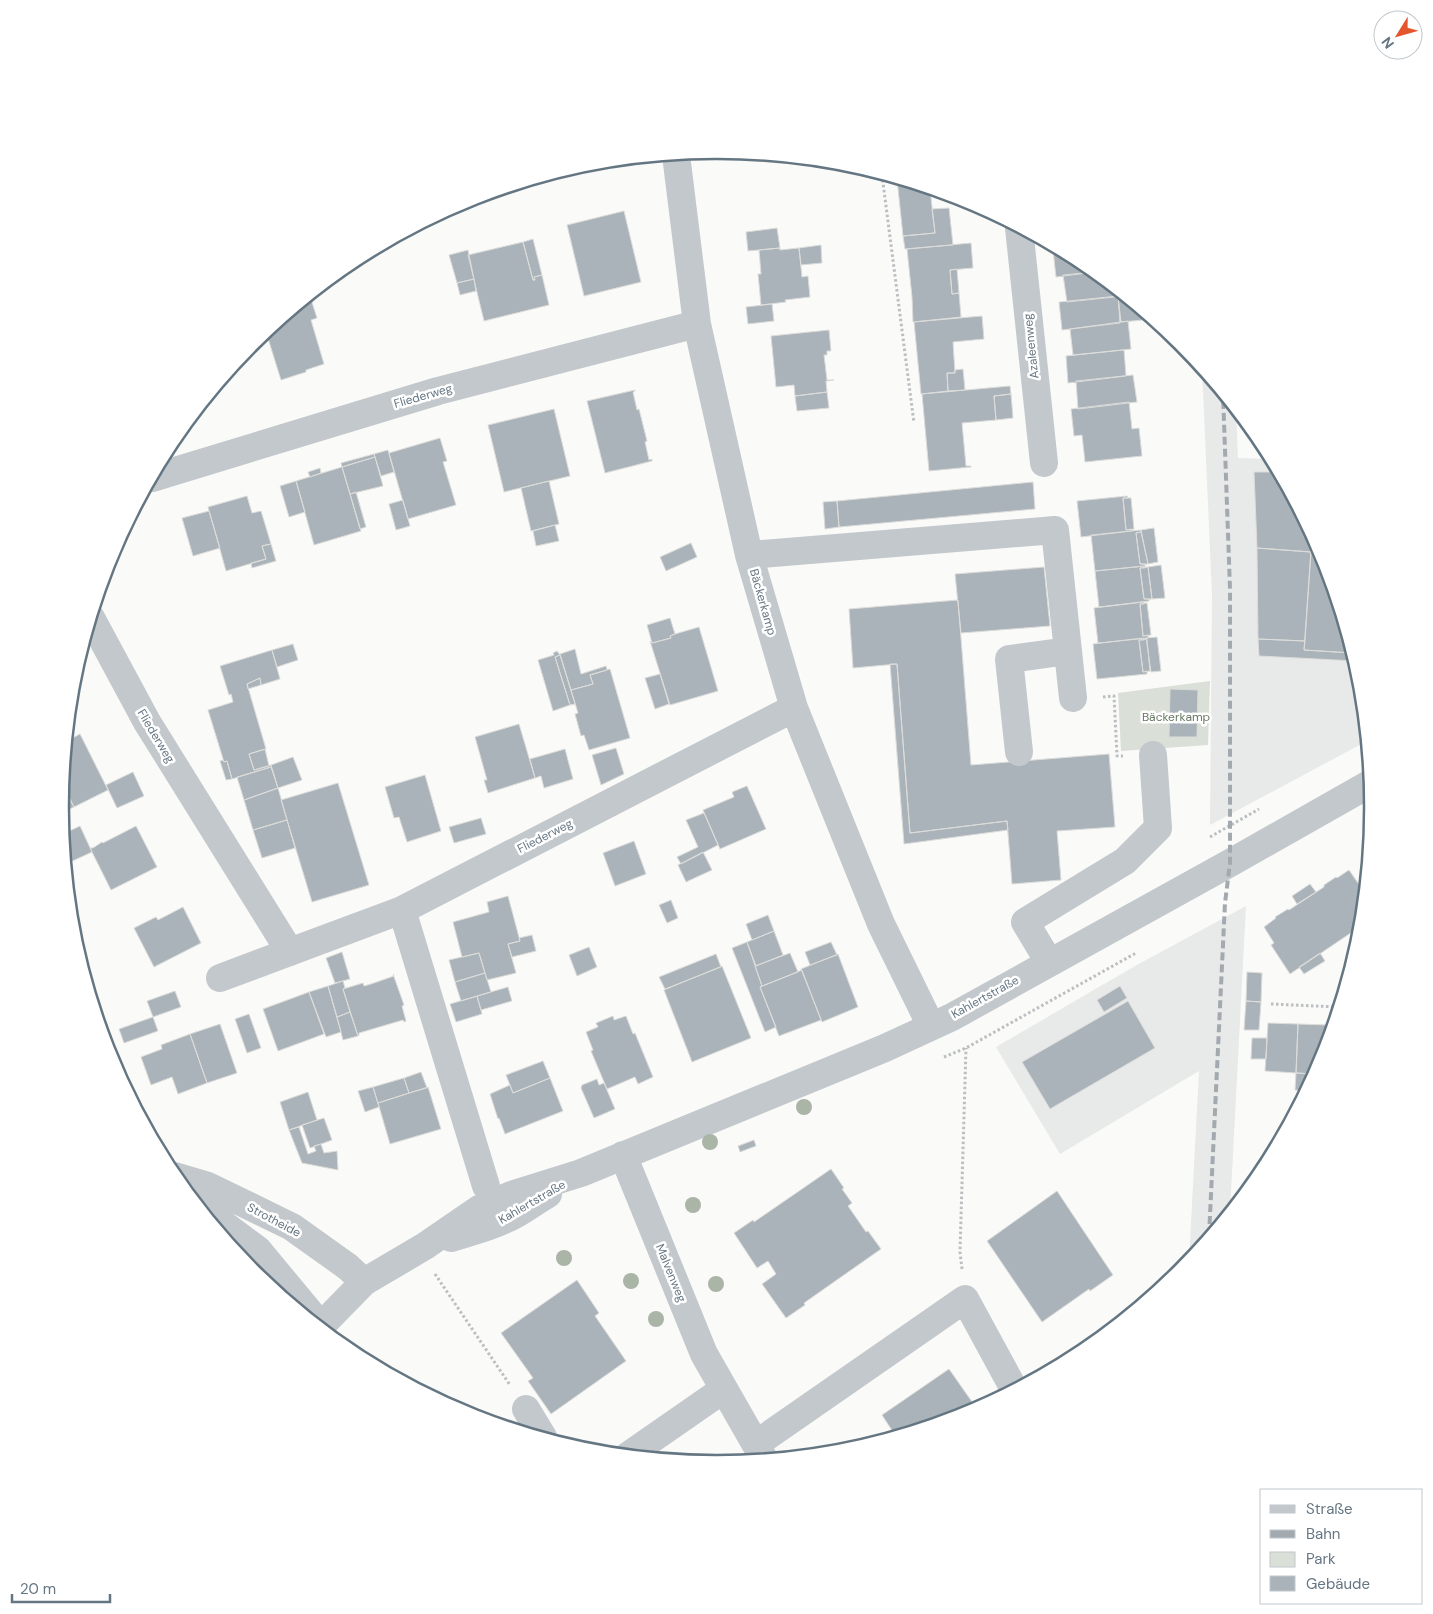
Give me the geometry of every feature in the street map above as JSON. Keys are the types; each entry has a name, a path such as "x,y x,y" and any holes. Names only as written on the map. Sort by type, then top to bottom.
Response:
{"street":[{"name":"Bäckerkamp","path":"677,161 697,324 749,555 794,708 881,924 941,1022"},
{"name":"Azaleenweg","path":"1020,235 1044,464"},
{"name":"Fliederweg","path":"161,475 438,391 697,324"},
{"path":"749,555 1055,530 1073,698"},
{"name":"Fliederweg","path":"95,625 148,722 290,952"},
{"path":"1018,752 1009,659 1068,651"},
{"name":"Fliederweg","path":"220,978 402,910 794,708"},
{"path":"1049,962 1025,922 1125,861 1158,828 1153,755"},
{"name":"Kahlertstraße","path":"324,1323 364,1282 424,1246 483,1228 517,1214 581,1173 885,1048 941,1022 1364,787"},
{"path":"402,910 486,1186"},
{"name":"Malvenweg","path":"623,1155 704,1354 760,1451 965,1299"},
{"name":"Strotheide","path":"188,1180 208,1186 292,1227 348,1267 364,1282"},
{"path":"218,1220 258,1250 302,1305"},
{"path":"965,1299 1011,1383"},
{"path":"638,1450 724,1389"},
{"path":"526,1409 539,1430"}],"path":[{"path":"883,181 914,423"},
{"path":"1073,698 1114,696 1117,756 1153,755"},
{"path":"1207,838 1264,806"},
{"path":"1271,1004 1332,1007"},
{"path":"941,1022 966,1048 960,1252 965,1299"},
{"path":"434,1272 526,1409"}],"shaded area":[{"path":"1202,378 1236,422 1238,458 1262,459 1277,483 1315,559 1342,639 1352,681 1361,744 1210,825 1212,595"},
{"path":"1246,906 1231,1200 1190,1249 1199,1071 1060,1154 996,1047 1135,966"}],"green space":[{"name":"Bäckerkamp","path":"1210,681 1208,745 1121,751 1118,693"}],"building":[{"path":"898,185 931,196 935,233 903,236"},
{"path":"949,208 953,245 905,249 903,236 935,233 932,209"},
{"path":"624,211 641,282 584,296 567,225"},
{"path":"777,228 780,248 748,251 746,232"},
{"path":"533,239 542,275 534,277 535,280 533,280 523,242"},
{"path":"523,242 533,280 535,280 534,277 542,275 549,305 484,321 468,255"},
{"path":"971,243 973,268 950,270 952,294 959,293 961,317 913,322 907,249"},
{"path":"821,245 822,263 801,265 799,248"},
{"path":"780,248 780,250 799,248 802,277 808,276 810,297 761,305 758,274 761,274 759,250"},
{"path":"468,250 474,279 457,283 449,255"},
{"path":"1053,254 1084,273 1056,277"},
{"path":"957,269 959,293 952,294 950,270"},
{"path":"1083,273 1116,297 1067,302 1063,275"},
{"path":"474,279 476,291 460,295 457,283"},
{"path":"1115,296 1118,299 1120,323 1062,330 1059,302"},
{"path":"1118,299 1143,320 1121,322"},
{"path":"312,301 317,318 311,320 324,364 281,380 268,339"},
{"path":"772,304 774,321 748,324 746,307"},
{"path":"982,316 984,339 953,342 955,373 947,373 948,391 921,394 914,322"},
{"path":"1128,321 1131,349 1073,355 1070,329"},
{"path":"829,330 831,351 827,351 827,355 824,355 827,380 834,380 826,381 827,392 795,396 794,385 776,387 771,336"},
{"path":"1124,350 1126,376 1068,383 1066,356"},
{"path":"963,369 965,390 948,391 947,373 955,373 955,370"},
{"path":"1133,375 1137,402 1078,409 1076,381"},
{"path":"1010,386 1011,394 994,396 996,420 962,423 966,466 971,467 929,471 922,394"},
{"path":"635,390 633,392 637,410 639,409 647,441 645,442 649,460 652,459 652,461 605,473 587,401"},
{"path":"827,392 829,408 797,411 795,396"},
{"path":"1011,394 1013,418 996,420 994,396"},
{"path":"1129,402 1132,429 1139,428 1142,456 1085,462 1082,435 1074,436 1071,409"},
{"path":"554,409 570,476 504,492 488,425"},
{"path":"440,438 447,461 443,462 456,505 408,519 389,453"},
{"path":"388,450 394,472 381,476 374,454"},
{"path":"374,454 375,457 342,467 341,463"},
{"path":"375,457 383,486 350,494 342,467"},
{"path":"342,467 361,531 314,545 296,481"},
{"path":"320,468 321,473 310,477 308,472"},
{"path":"1254,472 1270,472 1297,521 1311,552 1257,548"},
{"path":"296,481 305,512 289,517 280,486"},
{"path":"549,481 559,524 531,531 521,488"},
{"path":"1033,482 1035,509 839,527 837,501"},
{"path":"356,492 366,527 360,529 350,494"},
{"path":"247,496 252,513 261,511 271,544 262,546 266,559 226,571 208,507"},
{"path":"1127,496 1128,498 1123,498 1126,530 1131,529 1131,531 1081,537 1077,501"},
{"path":"1123,498 1131,498 1134,529 1126,530"},
{"path":"403,500 410,526 396,530 389,504"},
{"path":"837,501 839,527 825,529 823,502"},
{"path":"209,511 220,548 193,556 182,518"},
{"path":"555,525 559,541 536,546 533,531"},
{"path":"1154,528 1158,562 1148,564 1141,530"},
{"path":"1141,530 1141,532 1136,533 1140,564 1145,564 1145,566 1095,571 1091,535"},
{"path":"1141,532 1148,564 1140,564 1136,533"},
{"path":"691,543 697,557 666,571 660,557"},
{"path":"271,544 276,561 252,568 251,563 266,559 262,546"},
{"path":"1257,548 1311,552 1305,641 1258,639"},
{"path":"1311,550 1330,599 1345,653 1304,650"},
{"path":"1161,565 1165,598 1152,599 1148,567"},
{"path":"1145,566 1145,568 1140,568 1144,599 1149,599 1149,601 1099,607 1095,571"},
{"path":"1044,567 1050,626 961,633 955,574"},
{"path":"1148,567 1152,599 1144,599 1140,568"},
{"path":"958,600 971,765 1109,754 1115,827 1057,831 1061,880 1012,884 1007,821 910,833 897,664 853,668 849,609"},
{"path":"1144,602 1144,604 1140,604 1143,636 1148,635 1148,638 1098,643 1094,608"},
{"path":"1147,603 1151,635 1143,636 1140,604"},
{"path":"670,618 675,634 670,636 671,638 652,643 647,625"},
{"path":"699,627 718,691 670,705 650,641 652,643 671,638 670,636 675,634"},
{"path":"1157,637 1161,671 1151,672 1146,638"},
{"path":"1143,638 1144,640 1139,640 1143,672 1147,671 1147,674 1097,679 1093,644"},
{"path":"1147,639 1150,671 1143,672 1139,640"},
{"path":"1258,639 1305,641 1304,650 1345,653 1347,661 1259,656"},
{"path":"293,644 298,660 277,667 272,650"},
{"path":"575,649 581,674 606,666 607,670 590,675 593,684 571,690 560,654"},
{"path":"272,650 280,679 261,685 260,678 247,684 266,749 249,754 254,770 271,765 271,767 232,779 227,761 224,762 208,710 233,702 220,666"},
{"path":"557,651 560,655 555,657 570,705 553,711 538,660 554,655 553,653"},
{"path":"560,655 575,704 570,705 555,657"},
{"path":"890,664 897,664 910,833 1007,821 1008,830 904,844"},
{"path":"610,669 630,738 589,750 584,735 581,736 575,714 578,713 571,690 593,684 590,675"},
{"path":"660,674 669,704 655,709 645,678"},
{"path":"260,678 261,685 248,689 247,684"},
{"path":"1170,689 1198,690 1197,737 1169,737"},
{"path":"519,724 535,778 488,793 484,780 487,780 475,737"},
{"path":"80,734 108,790 74,807 69,798 73,738"},
{"path":"616,748 624,774 601,785 592,755"},
{"path":"265,749 269,766 254,770 249,754"},
{"path":"565,749 573,779 544,788 541,776 535,778 530,759"},
{"path":"293,757 302,780 278,788 271,765"},
{"path":"223,760 224,762 227,761 232,779 226,780 220,761"},
{"path":"271,767 278,788 244,800 237,777"},
{"path":"133,772 144,796 117,808 106,785"},
{"path":"425,775 441,831 407,842 399,817 394,818 385,787"},
{"path":"338,783 369,885 312,902 281,800"},
{"path":"747,786 766,829 720,849 703,810 734,797 732,792"},
{"path":"278,788 287,820 253,830 244,800"},
{"path":"69,798 74,807 69,809"},
{"path":"704,813 718,845 681,864 677,857 698,847 686,820"},
{"path":"481,818 486,834 454,843 449,827"},
{"path":"287,820 295,848 262,858 253,830"},
{"path":"80,826 92,852 71,862 70,831"},
{"path":"136,826 157,867 111,890 90,848"},
{"path":"634,841 646,874 615,886 603,853"},
{"path":"703,852 712,870 686,882 678,865"},
{"path":"1349,870 1360,885 1352,932 1290,974 1271,945 1274,943 1264,927 1275,917 1289,910"},
{"path":"1310,884 1316,892 1297,904 1292,896"},
{"path":"508,896 520,941 508,944 516,973 487,980 479,953 462,957 453,922 489,912 487,902"},
{"path":"671,900 678,918 667,923 659,905"},
{"path":"183,907 201,943 154,967 134,928 156,917 158,920"},
{"path":"768,915 774,931 752,940 746,924"},
{"path":"774,931 783,955 756,966 747,942"},
{"path":"532,935 536,951 512,957 508,944 520,941 519,938"},
{"path":"747,942 762,986 760,987 776,1027 765,1032 732,948"},
{"path":"831,942 837,955 810,965 805,952"},
{"path":"589,947 597,967 577,976 569,955"},
{"path":"342,952 350,979 335,983 326,958"},
{"path":"479,953 485,973 455,982 449,960"},
{"path":"790,953 798,972 762,986 755,966"},
{"path":"1320,953 1325,961 1304,974 1299,967"},
{"path":"716,954 721,967 665,989 659,977"},
{"path":"838,954 858,1007 822,1022 801,969"},
{"path":"722,966 751,1038 692,1062 664,990"},
{"path":"802,970 821,1020 779,1036 760,987"},
{"path":"1247,972 1262,973 1261,1002 1246,1001"},
{"path":"485,973 491,992 461,1001 455,982"},
{"path":"394,976 404,1005 402,1006 406,1021 404,1022 403,1020 359,1033 358,1036 343,989 363,983 364,986"},
{"path":"343,981 345,988 343,989 350,1012 337,1017 328,986"},
{"path":"328,986 341,1032 326,1037 309,992"},
{"path":"1120,986 1127,998 1104,1012 1097,1000"},
{"path":"508,987 512,1001 481,1010 477,996"},
{"path":"175,991 181,1007 153,1017 147,1001"},
{"path":"309,992 324,1034 278,1051 263,1009"},
{"path":"477,996 482,1014 456,1022 450,1004"},
{"path":"1128,1001 1155,1048 1050,1109 1022,1062"},
{"path":"1246,1001 1261,1002 1259,1030 1244,1030"},
{"path":"350,1012 358,1036 343,1040 337,1017"},
{"path":"249,1014 261,1048 247,1053 235,1019"},
{"path":"613,1016 614,1020 626,1016 653,1077 638,1084 635,1077 607,1089 591,1051 593,1050 586,1032 598,1027 596,1023"},
{"path":"153,1017 158,1031 124,1043 119,1029"},
{"path":"1268,1023 1298,1024 1296,1073 1265,1071"},
{"path":"220,1024 237,1073 207,1083 190,1034"},
{"path":"1298,1024 1326,1025 1306,1074 1296,1073"},
{"path":"190,1034 207,1083 178,1094 172,1077 151,1085 141,1057 162,1049 161,1045"},
{"path":"1252,1038 1267,1038 1266,1059 1251,1059"},
{"path":"543,1061 550,1078 513,1093 506,1075"},
{"path":"421,1072 427,1088 409,1093 404,1078"},
{"path":"1296,1073 1306,1074 1298,1090 1295,1090"},
{"path":"404,1078 409,1093 378,1103 373,1087"},
{"path":"550,1078 563,1111 505,1134 490,1094 510,1085 513,1093"},
{"path":"597,1079 599,1085 604,1083 615,1109 594,1118 581,1088 582,1085"},
{"path":"373,1087 379,1107 365,1112 358,1091"},
{"path":"428,1087 441,1129 390,1144 378,1103"},
{"path":"308,1092 317,1120 289,1130 280,1102"},
{"path":"324,1118 332,1140 310,1148 302,1125"},
{"path":"299,1127 308,1154 316,1151 314,1146 321,1144 324,1153 337,1151 338,1170 302,1163 289,1130"},
{"path":"754,1140 756,1146 740,1152 738,1146"},
{"path":"831,1169 852,1203 848,1206 866,1232 868,1231 881,1249 804,1303 805,1305 786,1318 762,1284 776,1274 768,1261 757,1268 734,1233 753,1220 754,1222"},
{"path":"1057,1191 1113,1275 1090,1291 1089,1289 1042,1322 987,1241"},
{"path":"577,1280 599,1313 595,1316 626,1361 551,1414 528,1381 533,1378 501,1333"},
{"path":"949,1369 972,1402 892,1430 882,1415"}],"railway":[{"path":"1209,1227 1225,903 1230,863 1230,589 1223,405"}]}
